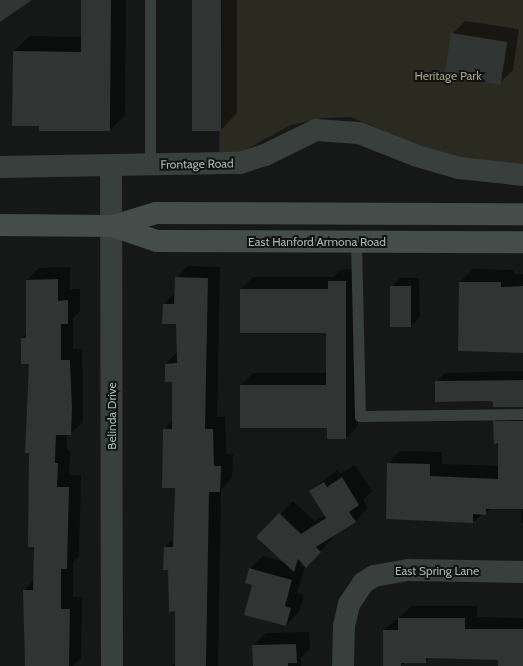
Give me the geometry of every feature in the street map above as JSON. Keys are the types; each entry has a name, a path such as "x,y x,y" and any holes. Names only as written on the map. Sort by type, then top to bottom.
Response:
{"main road":[{"name":"East Hanford Armona Road","path":"0,225 113,226 156,213 523,214"},
{"name":"East Hanford Armona Road","path":"113,226 157,241 523,242"}],"street":[{"name":"Frontage Road","path":"0,167 240,163 264,155 316,130 359,133 417,156 459,168 523,175"},
{"name":"Belinda Drive","path":"111,166 113,226 112,666"},
{"name":"East Spring Lane","path":"343,666 344,626 349,604 358,590 374,576 387,572 523,572"}],"lane":[{"path":"150,0 150,165"},
{"path":"356,242 360,416 523,414"}],"green space":[{"name":"Heritage Park","path":"222,0 523,0 523,167 494,166 428,150 351,117 322,118 291,125 241,152 219,152"}],"building":[{"path":"0,0 32,0 0,22"},
{"path":"81,0 111,0 110,131 39,131 39,126 12,126 13,51 81,52"},
{"path":"192,0 221,0 221,131 192,131"},
{"path":"451,33 507,42 501,84 444,75"},
{"path":"175,277 208,278 205,429 213,429 214,466 221,466 220,492 209,492 206,666 175,666 175,611 169,612 168,570 163,570 164,547 173,547 175,488 162,488 163,429 172,429 172,382 165,382 165,364 177,363 176,324 162,324 163,304 174,304"},
{"path":"58,279 58,301 68,300 68,324 61,324 61,360 70,360 72,408 71,435 56,435 55,463 58,463 57,487 69,487 67,569 61,569 61,609 70,609 69,666 25,666 23,590 33,590 34,547 28,547 29,453 25,453 29,364 21,364 21,338 26,338 26,280"},
{"path":"328,281 346,281 346,439 327,439 327,428 240,428 240,385 326,385 326,333 240,333 240,289 328,289"},
{"path":"459,282 501,282 501,287 523,286 523,353 458,351"},
{"path":"390,286 411,286 411,327 390,327"},
{"path":"523,380 523,407 493,407 493,402 487,401 435,402 435,381"},
{"path":"493,421 523,421 523,509 486,509 486,515 473,514 473,523 386,519 387,463 430,464 430,476 498,479 498,443 494,444"},
{"path":"342,477 359,505 349,512 356,522 316,547 321,552 306,568 298,559 294,572 256,537 279,513 301,534 326,518 309,491 324,482 327,487"},
{"path":"249,568 292,580 285,606 291,608 286,626 244,615 252,585 245,583"},
{"path":"398,618 465,618 465,629 523,629 523,666 498,666 498,660 426,658 426,663 401,663 401,666 383,666 383,630 398,630"},
{"path":"296,644 297,663 288,663 288,666 253,666 252,645"}]}
